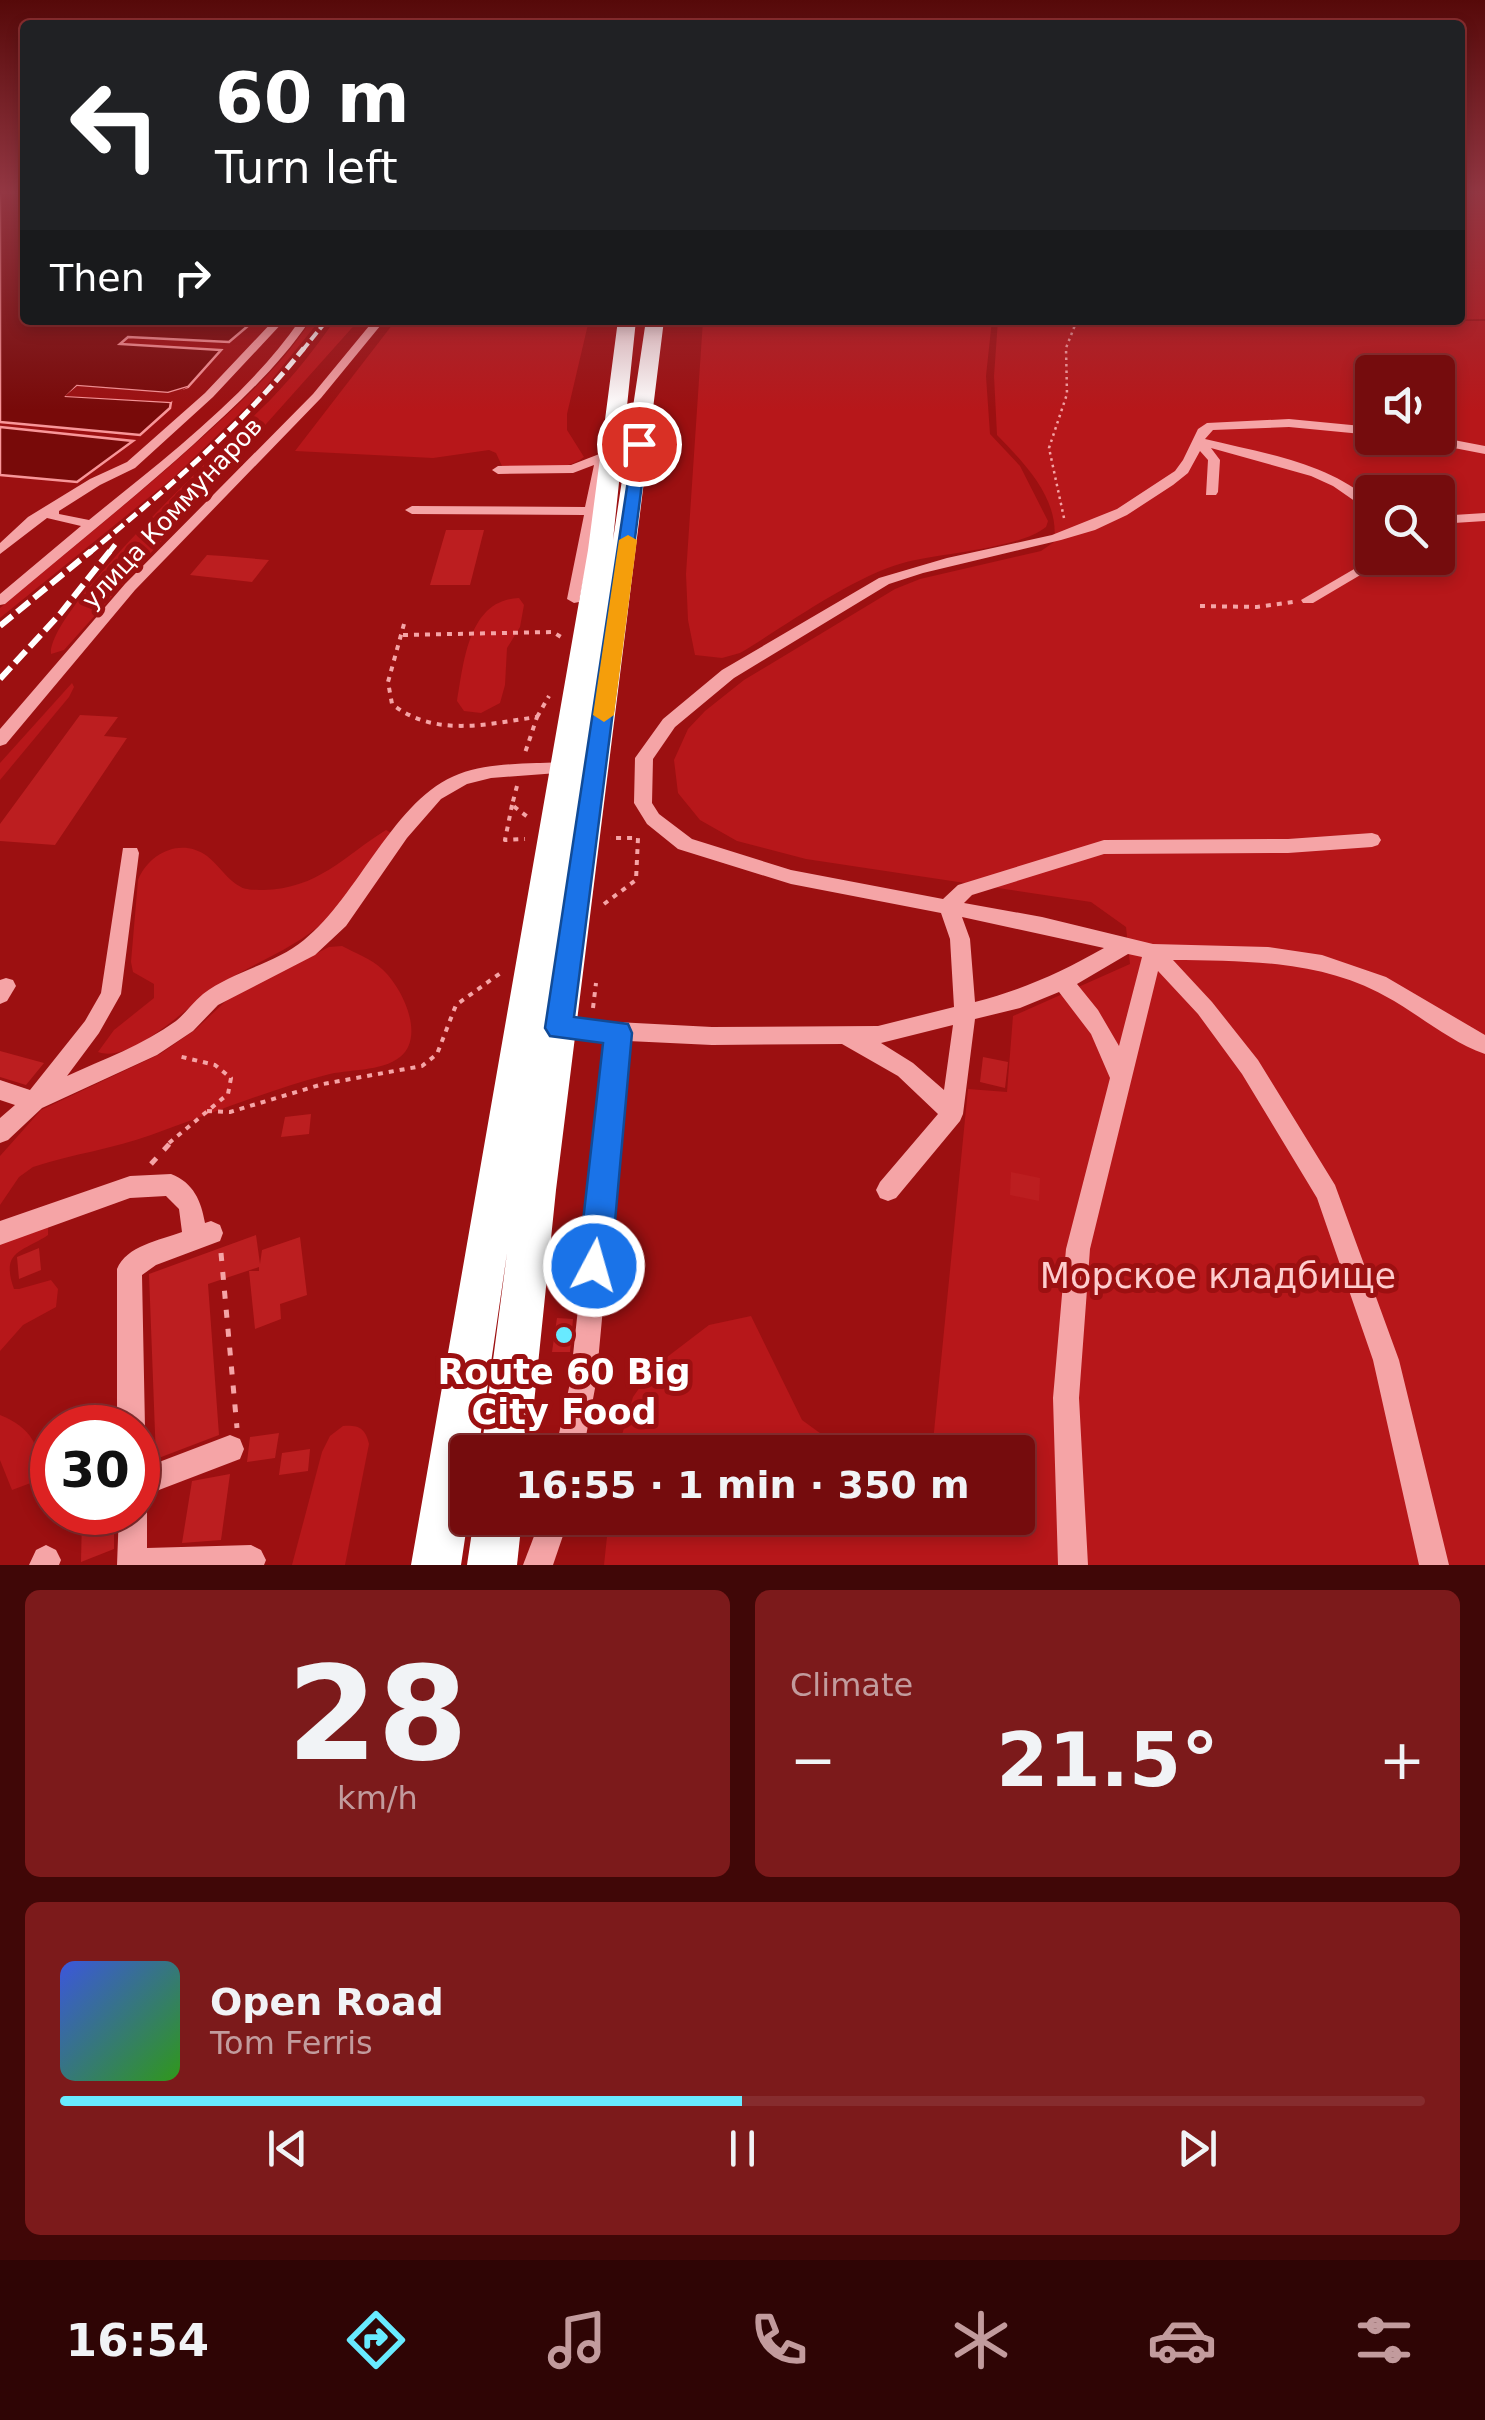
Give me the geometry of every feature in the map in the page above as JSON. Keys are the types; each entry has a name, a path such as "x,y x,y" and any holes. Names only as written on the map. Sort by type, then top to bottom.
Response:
{"highway":[{"path":"436,1565 565,768 626,325"},
{"path":"508,1435 575,1028 654,325"},
{"path":"492,1565 496,1535"}],"street":[{"path":"0,550 34,520 132,464 209,396 275,325"},
{"path":"0,600 134,492 251,384 300,325"},
{"name":"улица Коммунаров","path":"0,740 130,587 317,396 376,325"},
{"path":"1355,429 1289,423 1227,424 1204,429 1181,473 1126,513 1067,537 911,570 884,581 717,682 669,723 644,758 644,803 653,820 686,844 791,876 1153,952 1265,951 1309,958 1380,983 1412,999 1466,1038 1485,1044"},
{"path":"1198,441 1214,460 1212,492"},
{"path":"1198,441 1264,458 1355,492"},
{"path":"1455,444 1485,450"},
{"path":"498,470 573,469 606,456"},
{"path":"574,598 606,456"},
{"path":"52,510 53,517 63,521 91,524"},
{"path":"412,510 591,512"},
{"path":"1455,519 1485,517"},
{"path":"1308,600 1355,573"},
{"path":"0,1090 34,1101 149,1048 186,1025 211,999 308,949 339,921 434,795 462,779 565,768"},
{"path":"948,906 965,890 1104,847 1288,846 1372,840"},
{"path":"0,1133 34,1101 92,1027 111,994 130,853"},
{"path":"888,1190 952,1114 965,1015 960,939 948,906"},
{"path":"575,1028 618,1033 878,1035 965,1015 1062,982 1123,946"},
{"path":"1073,1565 1066,1398 1078,1249 1153,952"},
{"path":"1153,952 1205,1008 1250,1067 1327,1194 1386,1360 1434,1565"},
{"path":"1062,982 1090,1012 1107,1038 1122,1081"},
{"path":"573,1435 583,1383 618,1033"},
{"path":"845,1037 885,1053 913,1073 952,1114"},
{"path":"0,1233 130,1187 171,1184 190,1204 203,1236 148,1256 130,1269 131,1405"},
{"path":"160,1476 230,1449"},
{"path":"133,1535 133,1564 250,1560"},
{"path":"538,1565 549,1535"}],"path":[{"path":"1067,537 1048,448 1067,394 1066,348 1075,325"},
{"path":"1200,606 1257,607 1308,600"},
{"path":"404,624 388,693 392,704 407,717 452,726 537,718"},
{"path":"401,635 553,632 561,640"},
{"path":"505,840 520,770 548,697"},
{"path":"512,805 534,828 531,851"},
{"path":"604,905 636,880 638,838"},
{"path":"207,1111 230,1112 323,1084 422,1066 437,1054 448,1021 468,993 511,966 507,986"},
{"path":"575,1028 596,976"},
{"path":"130,1187 175,1137 228,1094 232,1078 214,1065 149,1048"},
{"path":"203,1236 220,1238 238,1436 230,1449"}],"green space":[{"path":"1465,264 1485,264 1485,319 1465,319"},
{"name":"Морское кладбище","path":"1465,321 1485,321 1485,1565 604,1565 607,1535 1035,1535 1035,1435 934,1435 968,1089 1007,1092 1013,1016 1130,964 1126,927 1091,902 806,859 737,841 700,820 678,793 674,760 688,729 744,680 895,589 920,579 1041,551 1054,542 1052,511 1029,470 997,435 994,376 998,325 1465,325"},
{"path":"308,325 316,325 260,394 174,477 0,618 0,608 234,408"},
{"path":"331,325 355,325 64,650 51,654 58,631 109,563 305,360"},
{"path":"392,325 588,325 567,414 567,430 584,457 577,462 559,467 509,468 502,466 496,453 489,450 433,458 295,451"},
{"path":"703,325 991,325 986,376 990,434 1020,466 1048,521 1046,527 1017,540 918,559 883,570 841,590 740,653 722,658 695,655 688,620 686,574"},
{"path":"519,598 524,605 520,627 507,648 500,703 481,713 464,711 457,701 471,636 489,609 502,601"},
{"path":"72,683 69,697 0,780 0,763"},
{"path":"386,830 393,834 345,899 315,929 222,983 145,1040 128,1049 98,1052 114,1030 154,998 154,984 133,972 131,962 138,880 150,862 167,851 187,848 207,856 243,888 282,888 315,877"},
{"path":"342,946 378,965 397,987 411,1025 408,1048 400,1057 384,1065 304,1081 137,1140 33,1167 19,1177 0,1205 0,1156 41,1110 160,1054 195,1030 229,998 329,947"},
{"path":"48,1226 48,1235 12,1259 10,1276 14,1289 51,1280 58,1289 56,1307 23,1325 0,1351 0,1242"},
{"path":"751,1316 802,1420 823,1435 622,1435 633,1397 654,1367 709,1325"},
{"path":"0,1415 30,1436 30,1483 12,1490 0,1460"},
{"path":"343,1426 360,1429 369,1444 345,1565 292,1565 322,1452 330,1436"}],"shaded area":[{"path":"0,264 20,264 20,325 249,325 229,342 128,337 120,344 221,350 188,387 168,393 77,386 67,396 171,402 170,408 140,435 0,422"},
{"path":"0,427 133,441 77,482 0,475"}],"pier":[{"path":"77,386 168,393 188,387 170,397 174,399 171,402 65,396"}],"building":[{"path":"446,530 484,530 470,585 430,585"},
{"path":"207,555 269,560 252,582 190,575"},
{"path":"80,715 118,717 104,736 127,738 55,845 0,841 0,824"},
{"path":"0,1051 44,1063 26,1085 0,1077"},
{"path":"983,1057 1008,1062 1005,1088 980,1082"},
{"path":"311,1114 309,1134 281,1137 285,1117"},
{"path":"1011,1172 1040,1178 1039,1201 1010,1195"},
{"path":"256,1235 260,1264 262,1250 300,1237 307,1295 280,1304 281,1319 255,1329 249,1271 259,1271 259,1267 208,1284 219,1435 160,1457 160,1405 154,1405 149,1274"},
{"path":"39,1248 41,1270 19,1279 17,1257"},
{"name":"Route 60 Big City Food","path":"557,1318 573,1319 570,1352 552,1352"},
{"path":"279,1433 275,1458 247,1462 250,1437"},
{"path":"310,1449 308,1471 279,1475 282,1453"},
{"path":"230,1474 221,1540 182,1543 192,1481"},
{"path":"82,1535 114,1535 114,1549 81,1562"}],"railway":[{"path":"302,351 323,325"},
{"path":"88,554 202,456 304,348"},
{"path":"108,554 117,542"},
{"path":"0,626 91,551"},
{"path":"0,679 60,614 110,551"}],"slow traffic":[{"path":"604,715 628,540"}],"place":[{"name":"Route 60 Big City Food","path":"564,1335"}],"route":[{"path":"594,1266 618,1033 559,1028 639,444"}]}
